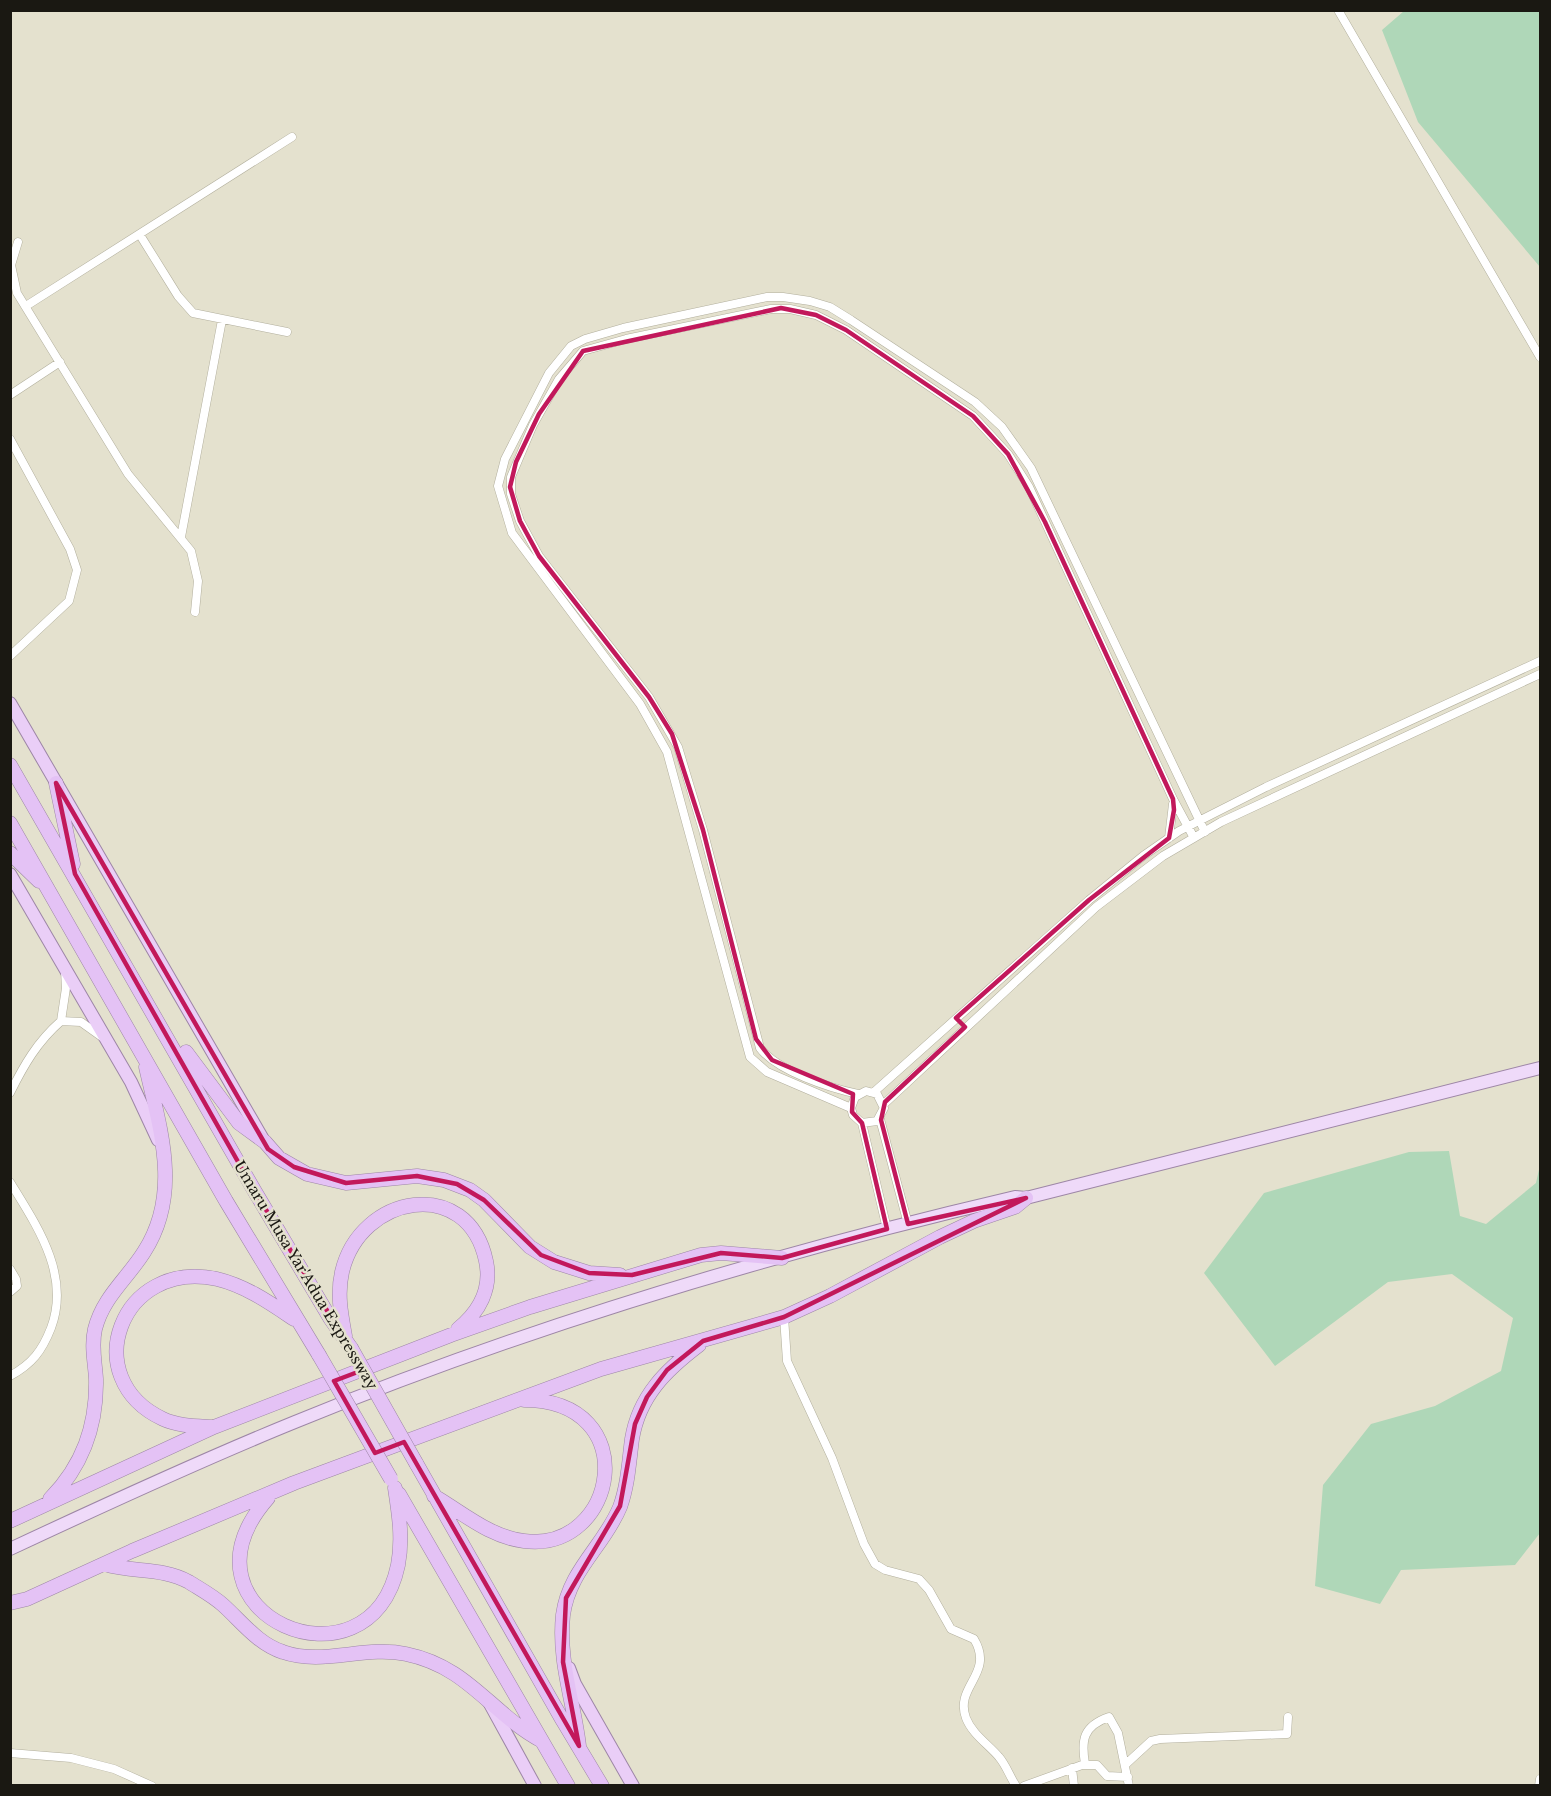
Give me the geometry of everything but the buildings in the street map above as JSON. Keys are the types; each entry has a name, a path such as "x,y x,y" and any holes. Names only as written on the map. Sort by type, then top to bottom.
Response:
{"highway":[{"path":"10,703 264,1142"},
{"name":"Umaru Musa Yar'Adua Expressway","path":"10,765 307,1279 348,1343 434,1497 602,1785"},
{"path":"56,783 75,874"},
{"name":"Umaru Musa Yar'Adua Expressway","path":"10,823 296,1320 319,1355 568,1785"},
{"path":"10,853 52,895"},
{"path":"10,874 106,1040 156,1134 166,1176"},
{"path":"167,1034 184,1049 239,1123 264,1142 279,1158 294,1167 331,1181 362,1183 417,1176 457,1184 484,1200 530,1247 554,1262 589,1273 632,1275"},
{"path":"46,1503 67,1480 86,1446 95,1412 95,1330 106,1300 134,1265 153,1236 160,1217 166,1176 164,1140 144,1054"},
{"path":"10,1603 27,1599 294,1484 516,1400 601,1369 784,1317 830,1296 940,1237 974,1221 1015,1208 1026,1198"},
{"path":"348,1343 339,1290 342,1270 350,1252 372,1222 398,1207 411,1205 442,1208 457,1215 479,1238 484,1252 488,1270 484,1298 467,1323 451,1335"},
{"path":"10,1521 214,1428 451,1335 530,1307 701,1255 721,1253 782,1258"},
{"path":"214,1428 183,1425 162,1419 140,1404 126,1387 118,1362 117,1346 125,1315 135,1301 148,1289 167,1280 200,1277 218,1280 255,1293 296,1320"},
{"path":"579,1746 577,1727 564,1672 566,1598 577,1572 613,1521 620,1506 633,1437 641,1410 667,1370 703,1341"},
{"path":"434,1497 492,1532 524,1541 550,1539 561,1535 591,1512 598,1501 605,1474 603,1452 592,1428 584,1418 560,1405 548,1401 516,1400"},
{"path":"271,1495 258,1510 244,1537 241,1566 248,1592 258,1609 281,1625 297,1632 326,1634 343,1631 367,1618 376,1609 393,1581 401,1535 393,1484"},
{"path":"105,1564 117,1568 154,1571 186,1581 221,1603 259,1639 284,1653 315,1657 379,1651 407,1654 453,1671 520,1729 542,1741"},
{"path":"564,1651 575,1684 633,1785"},
{"path":"489,1701 536,1785"}],"main road":[{"path":"10,1549 194,1464 297,1421 579,1318 709,1277 887,1229 1016,1197 1026,1198 1540,1068"}],"street":[{"path":"1338,10 1540,357"},
{"path":"26,306 292,137"},
{"path":"140,235 189,309 200,315 287,332"},
{"path":"18,242 13,256 11,274 17,293 128,474 191,551 196,566 195,612"},
{"path":"851,1108 760,1068 747,1050 671,760 661,737 627,686 522,548 504,511 498,486 505,459 549,373 571,346 623,328 767,297 798,298 830,307 975,402 1002,427 1031,468 1205,832"},
{"path":"1194,838 1188,827 1173,799 1033,496 1008,454 994,437 962,408 846,330 816,315 790,309 771,309 626,339 584,351 569,364 552,389 516,462 510,486 515,507 539,556 662,716 682,757 726,915 756,1039 765,1054 782,1066 825,1084 858,1094 874,1092 1089,900 1169,838 1188,827 1198,821 1212,813 1540,661"},
{"path":"181,537 222,320"},
{"path":"10,395 60,362"},
{"path":"10,439 70,549 77,570 69,601 10,656"},
{"path":"504,511 515,507"},
{"path":"908,1224 880,1119 884,1104 1096,907 1163,856 1205,832 1272,798 1540,674"},
{"path":"1169,838 1173,799"},
{"path":"1189,802 1199,811 1212,813"},
{"path":"691,833 703,830"},
{"path":"713,917 726,915"},
{"path":"10,1093 31,1052 43,1036 61,1021 66,988 64,967"},
{"path":"736,1011 748,1008"},
{"path":"956,1018 965,1027"},
{"path":"61,1021 81,1022 106,1040"},
{"path":"874,1092 884,1104"},
{"path":"858,1094 851,1108 853,1116 862,1123 870,1124 880,1119"},
{"path":"862,1123 887,1229"},
{"path":"10,1182 46,1245 53,1263 58,1293 54,1321 43,1349 27,1366 10,1376"},
{"path":"10,1269 17,1286 10,1292"},
{"path":"784,1317 787,1360 832,1458 864,1544 875,1564 885,1570 919,1579 929,1590 951,1629 974,1639 982,1660 977,1676 967,1691 964,1704 966,1718 1000,1758 1016,1785"},
{"path":"1024,1785 1085,1764 1096,1765 1107,1776 1128,1781 1118,1733 1109,1717 1083,1737 1085,1764"},
{"path":"1126,1764 1151,1741 1160,1739 1287,1734 1288,1717"},
{"path":"10,1753 71,1758 114,1769 152,1785"},
{"path":"1072,1768 1074,1785"},
{"path":"1539,1785 1540,1779"}],"highlighted area":[{"path":"781,308 816,315 846,330 973,416 1008,454 1045,522 1173,799 1174,810 1169,838 1089,900 956,1018 965,1027 885,1102 881,1120 908,1224 1026,1198 784,1317 703,1341 667,1370 647,1397 635,1424 620,1506 566,1598 563,1662 579,1746 404,1442 375,1453 334,1381 363,1370 254,1190 75,874 56,783 268,1149 294,1167 346,1183 417,1176 457,1184 484,1200 541,1255 589,1273 632,1275 721,1253 782,1258 887,1229 862,1123 852,1112 853,1094 772,1060 756,1039 703,830 672,734 649,697 539,556 520,521 510,487 516,462 539,414 583,351"}],"green space":[{"path":"1404,11 1540,11 1540,267 1418,122 1382,30"},
{"path":"1449,1151 1460,1216 1486,1224 1536,1183 1540,1165 1540,1533 1515,1565 1401,1570 1380,1604 1315,1586 1323,1485 1371,1424 1435,1406 1501,1371 1513,1318 1452,1274 1388,1282 1275,1366 1204,1273 1264,1193 1409,1152"}]}
